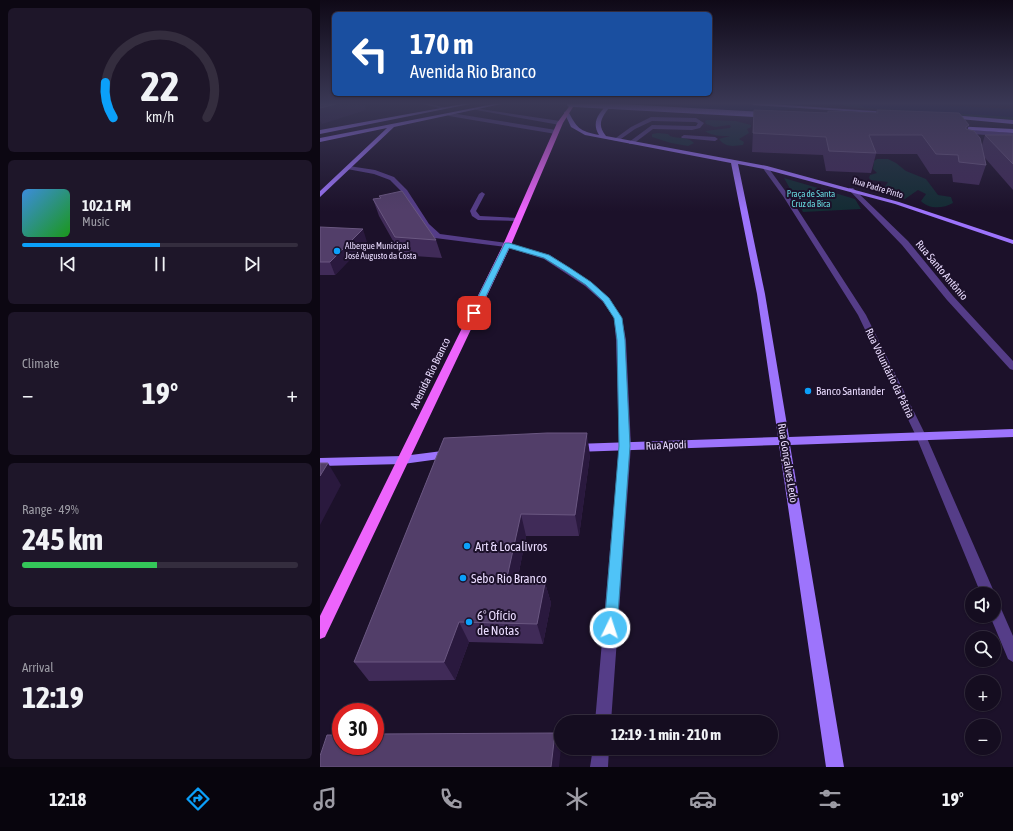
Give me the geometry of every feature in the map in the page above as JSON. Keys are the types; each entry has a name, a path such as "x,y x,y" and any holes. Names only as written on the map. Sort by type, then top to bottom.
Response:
{"main road":[{"name":"Avenida Rio Branco","path":"320,632 507,245 553,140"}],"street":[{"path":"321,192 349,168 378,140"},
{"name":"Rua Padre Pinto","path":"616,140 765,167 851,189 1013,242"},
{"path":"631,143 635,140"},
{"path":"694,140 698,141 708,140"},
{"name":"Rua Gonçalves Ledo","path":"734,161 761,294 835,767"},
{"name":"Rua Voluntário da Pátria","path":"765,167 786,196 862,315 921,436 985,587"},
{"path":"349,168 384,174 399,182 425,225 430,231 438,236 507,245 547,257 568,269 588,284 606,300 618,318 621,340 624,446 604,715"},
{"name":"Rua Santo Antônio","path":"851,189 905,243 950,298 1013,367"},
{"path":"482,194 473,211 474,215 478,218 518,220"},
{"name":"Rua Apodi","path":"562,449 1013,434"},
{"path":"320,462 403,460 460,453"},
{"path":"1000,623 1013,654"},
{"path":"600,767 601,755"}],"green space":[{"path":"661,140 689,140 694,143 688,146"},
{"path":"720,140 740,140 744,142 743,145 730,146"},
{"path":"877,159 888,159 906,171 926,179 938,195 951,197 953,203 940,207 928,206 921,201 926,194 918,190 905,199 899,197 890,190 884,188 888,182 871,180 869,178 870,175 877,173 873,169 874,161"},
{"name":"Praça de Santa Cruz da Bica","path":"784,178 855,199 861,209 803,212"}],"building":[{"path":"827,140 871,140 876,153 829,151"},
{"path":"926,140 980,140 986,165 959,162 958,155 936,154"},
{"path":"990,140 1013,140 1013,164"},
{"path":"402,191 436,240 395,237 373,199 381,198 379,196"},
{"path":"320,227 363,229 330,262 320,262"},
{"path":"547,433 587,433 575,515 521,514 506,582 545,583 537,624 459,622 444,662 354,662 444,438"},
{"path":"320,463 328,463 320,476"},
{"path":"554,733 551,767 320,767 320,756 327,735 332,735 332,755 384,755 384,734"}],"place":[{"name":"Albergue Municipal José Augusto da Costa","path":"337,251"},
{"name":"Banco Santander","path":"808,391"},
{"name":"Art & Localivros","path":"467,546"},
{"name":"Sebo Rio Branco","path":"463,578"},
{"name":"6º Ofício de Notas","path":"469,622"}],"route":[{"path":"474,313 507,245 547,257 568,269 606,300 618,318 621,340 624,446 610,628"}]}
